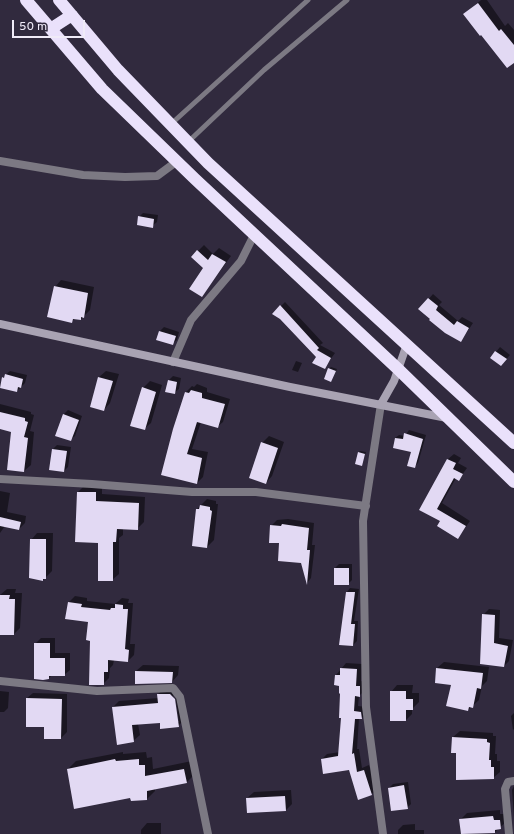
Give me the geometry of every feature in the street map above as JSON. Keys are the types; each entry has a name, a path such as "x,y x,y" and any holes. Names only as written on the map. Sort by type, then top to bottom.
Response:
{"highway":[{"path":"26,0 52,28 102,89 176,162 398,368 447,418 514,482"},
{"path":"58,0 118,70 188,142 264,214 514,443"},
{"path":"52,28 72,15"},
{"path":"251,232 264,214"}],"street":[{"path":"0,161 83,174 125,177 157,176 176,162"},
{"path":"173,362 191,320 241,261 251,232"},
{"path":"0,324 173,362 447,418"},
{"path":"383,834 366,707 363,522 381,404 394,381 407,344"},
{"path":"0,479 92,484 192,492 256,492 366,506"},
{"path":"0,681 97,691 173,688 180,697 208,834"},
{"path":"509,834 505,789 508,782 514,781"}],"lane":[{"path":"171,124 308,0"},
{"path":"188,142 264,70 347,0"}],"building":[{"path":"478,3 499,31 501,29 514,45 514,63 507,68 463,14"},
{"path":"138,216 154,219 153,228 137,225"},
{"path":"197,250 208,260 212,254 226,262 202,297 189,289 203,268 191,257"},
{"path":"54,286 88,293 84,318 81,317 81,320 73,319 72,323 47,317"},
{"path":"428,298 438,306 436,310 454,325 457,321 469,328 461,342 445,333 418,309"},
{"path":"280,305 319,348 317,350 331,358 325,369 312,363 316,357 280,319 272,314"},
{"path":"159,331 176,336 173,345 156,340"},
{"path":"495,351 507,359 501,366 490,358"},
{"path":"328,368 336,371 331,382 324,379"},
{"path":"5,374 23,379 21,388 18,387 17,392 0,388 2,377 4,378"},
{"path":"98,377 113,381 104,411 90,407"},
{"path":"168,380 177,382 175,394 165,392"},
{"path":"142,387 156,392 145,430 130,426"},
{"path":"191,390 202,393 202,398 225,404 218,428 197,422 187,454 202,458 197,484 161,475 173,429 185,392 189,393"},
{"path":"0,412 25,418 25,421 28,422 24,437 28,438 24,472 7,470 11,432 0,429"},
{"path":"63,414 79,420 71,441 55,436"},
{"path":"404,433 423,439 415,468 407,466 411,452 393,448 395,438 403,439"},
{"path":"261,442 278,448 266,484 249,478"},
{"path":"52,449 67,451 64,472 49,470"},
{"path":"358,452 365,454 362,466 355,464"},
{"path":"447,459 456,463 453,469 463,474 459,481 454,478 437,509 466,526 458,539 437,526 440,521 419,510"},
{"path":"77,492 96,492 96,501 139,503 138,530 117,529 116,542 113,542 113,581 98,581 98,543 75,542"},
{"path":"200,505 210,507 210,510 212,511 207,548 192,546 196,509 199,509"},
{"path":"0,517 21,522 19,530 0,526"},
{"path":"282,524 309,528 307,550 310,550 307,585 301,563 278,561 279,543 269,543 270,525 281,526"},
{"path":"30,539 46,539 46,579 43,579 43,581 29,578"},
{"path":"334,568 349,568 349,585 334,585"},
{"path":"346,592 355,592 351,624 355,624 353,646 339,645"},
{"path":"0,595 10,595 9,599 15,599 14,635 0,635"},
{"path":"68,602 82,604 81,607 110,610 111,608 115,608 115,604 123,605 123,609 128,609 125,649 129,650 128,662 108,660 108,672 104,672 104,685 89,685 90,641 86,640 88,622 65,619"},
{"path":"482,614 495,615 494,643 508,646 504,667 480,664"},
{"path":"34,643 50,643 50,658 65,658 65,676 49,676 49,679 43,680 34,679"},
{"path":"340,668 357,669 356,686 360,686 360,697 355,696 354,711 361,712 362,719 355,719 352,754 354,753 357,772 364,770 372,795 358,800 349,770 323,774 321,759 338,756 341,718 339,718 340,694 339,686 334,685 335,675 340,675"},
{"path":"436,668 483,673 481,689 477,688 473,708 469,707 468,711 446,706 451,685 435,683"},
{"path":"135,671 173,672 172,683 135,684"},
{"path":"390,691 406,691 406,699 413,699 413,710 406,710 406,721 390,721"},
{"path":"157,694 170,694 175,699 179,727 160,729 160,723 132,725 134,742 117,745 112,707 158,703"},
{"path":"26,698 62,699 61,739 44,739 44,727 26,727"},
{"path":"452,737 487,739 487,742 490,743 489,760 491,760 491,767 494,767 494,779 456,780 456,753 451,753"},
{"path":"115,759 116,761 139,759 139,765 145,765 145,776 184,769 187,783 147,791 147,800 131,801 130,798 74,809 67,769"},
{"path":"404,785 408,809 391,811 388,788"},
{"path":"285,796 286,811 247,813 246,798"},
{"path":"493,816 494,820 500,820 501,829 495,830 495,833 461,834 459,819"}]}
